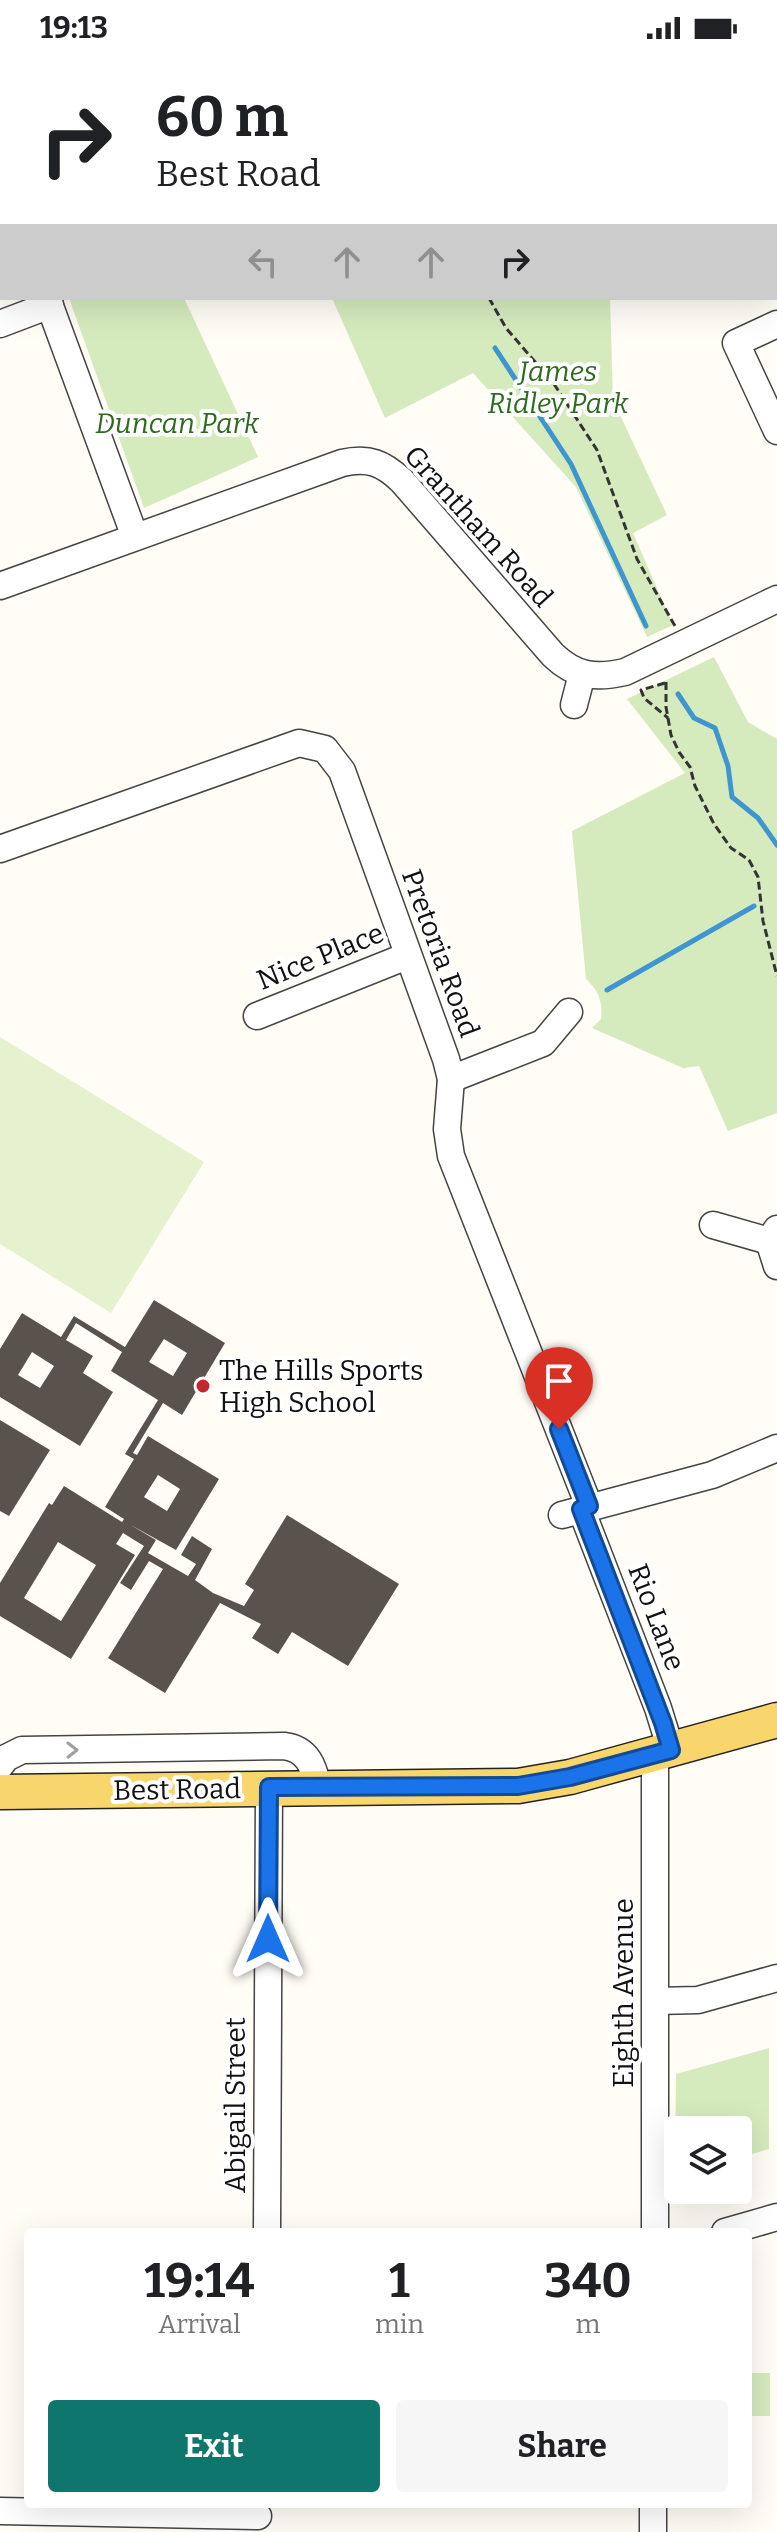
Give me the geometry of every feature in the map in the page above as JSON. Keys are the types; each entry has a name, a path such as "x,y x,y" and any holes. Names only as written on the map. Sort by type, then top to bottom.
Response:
{"main road":[{"name":"Best Road","path":"0,1792 518,1786 570,1777 777,1720"}],"street":[{"path":"0,324 48,301 135,537"},
{"path":"777,324 736,343 777,431"},
{"name":"Grantham Road","path":"0,586 359,459 379,463 402,481 553,655 582,674"},
{"path":"574,705 582,674 605,677 625,672 777,599"},
{"name":"Pretoria Road","path":"0,849 299,743 325,749 342,771 451,1079 448,1149 577,1510"},
{"name":"Nice Place","path":"257,1016 407,956"},
{"path":"451,1079 543,1043 569,1012"},
{"path":"713,1225 774,1245"},
{"path":"577,1510 712,1475 777,1448"},
{"name":"Rio Lane","path":"577,1510 663,1723 663,1752"},
{"path":"0,1766 6,1758 22,1750 284,1746 302,1752 309,1760 318,1788"},
{"name":"Eighth Avenue","path":"655,2228 656,2001 663,1752"},
{"name":"Abigail Street","path":"267,2228 269,1787"},
{"path":"656,2001 692,2001 777,1978"},
{"path":"739,2228 777,2217"},
{"path":"653,2508 653,2532"},
{"path":"0,2511 258,2517"}],"path":[{"path":"490,300 506,328 554,384 597,450 637,559 684,643"},
{"path":"654,658 666,682 664,691 668,718 695,786 714,824 731,848 749,860 758,877 763,921 777,976"},
{"path":"666,682 641,690 644,698 668,718"}],"green space":[{"name":"Duncan Park","path":"70,300 185,300 258,457 144,508"},
{"name":"James Ridley Park","path":"333,300 610,300 613,400 667,515 633,533 673,625 647,637 576,487 473,373 385,418"},
{"path":"714,657 748,722 777,739 777,1113 728,1131 699,1066 683,1068 592,1028 601,1019 601,1007 597,992 586,979 572,831 685,773 627,699"},
{"path":"0,1037 204,1162 111,1313 0,1244"},
{"path":"769,2048 769,2149 752,2154 752,2116 676,2116 676,2074"},
{"path":"752,2373 770,2373 770,2416 752,2416"}],"building":[{"path":"154,1300 225,1343 182,1415 163,1403 133,1453 137,1455 148,1436 219,1479 176,1550 129,1524 156,1540 148,1553 188,1576 196,1564 181,1555 192,1536 212,1549 195,1580 213,1593 244,1606 254,1590 245,1584 287,1515 399,1584 348,1666 292,1632 278,1654 252,1638 261,1624 220,1603 165,1693 108,1658 163,1569 149,1561 131,1590 120,1583 144,1546 123,1533 116,1544 135,1555 71,1659 0,1616 0,1583 49,1503 52,1505 64,1486 122,1522 124,1519 105,1507 134,1459 125,1454 158,1400 111,1371 122,1352 76,1323 66,1340 93,1356 83,1373 113,1392 80,1446 0,1397 0,1349 22,1313 61,1337 74,1316 125,1347","holes":["164,1339 187,1353 173,1376 149,1362","32,1352 54,1366 40,1388 18,1375","158,1475 180,1489 167,1511 144,1497","58,1542 96,1565 61,1621 24,1598"]},
{"path":"0,1420 50,1450 9,1516 0,1511"}],"waterway":[{"path":"495,348 571,464 646,626"},
{"path":"678,694 694,718 715,728 728,766 732,797 758,818 777,845"},
{"path":"607,990 754,906"}],"place":[{"name":"The Hills Sports High School","path":"203,1386"}],"route":[{"path":"268,1939 269,1787 518,1786 570,1777 671,1750 667,1731 581,1509 589,1506 559,1429"}]}
